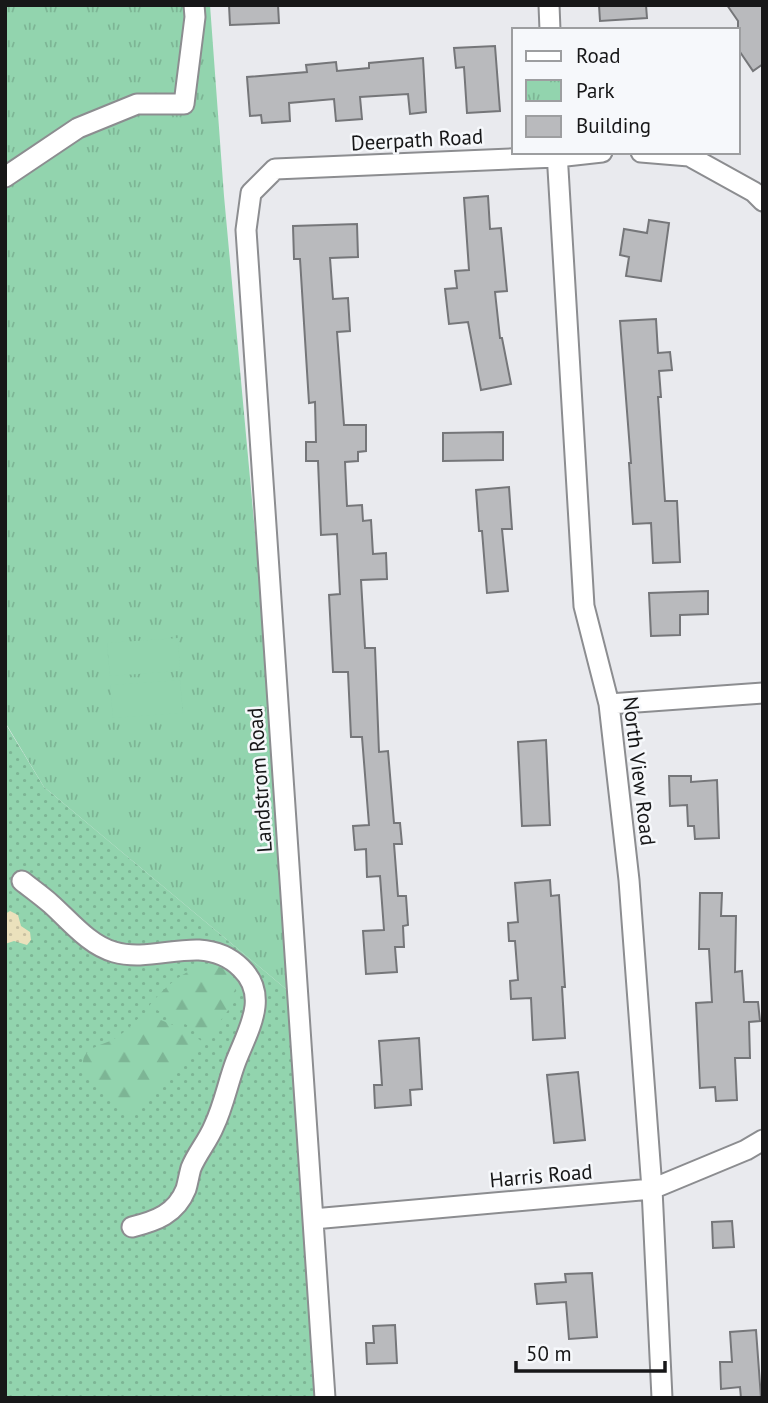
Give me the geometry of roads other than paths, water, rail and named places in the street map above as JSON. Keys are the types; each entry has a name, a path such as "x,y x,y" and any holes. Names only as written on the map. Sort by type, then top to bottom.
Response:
{"street":[{"path":"5,177 78,128 137,104 184,104 195,17 194,5"},
{"path":"549,5 550,28"},
{"name":"Deerpath Road","path":"275,169 557,154"},
{"name":"North View Road","path":"557,154 584,606 609,704 629,880 652,1189 662,1398"},
{"path":"665,154 689,156 754,192 763,201"},
{"name":"Landstrom Road","path":"275,169 251,193 246,230 325,1398"},
{"path":"609,704 763,693"},
{"path":"22,881 102,947 115,953 133,954 195,950 215,952 232,958 251,979 256,991 257,1005 253,1020 217,1121 191,1168 186,1189 167,1215 154,1222 132,1227"},
{"name":"Harris Road","path":"313,1219 652,1189 746,1150 763,1140"}]}
